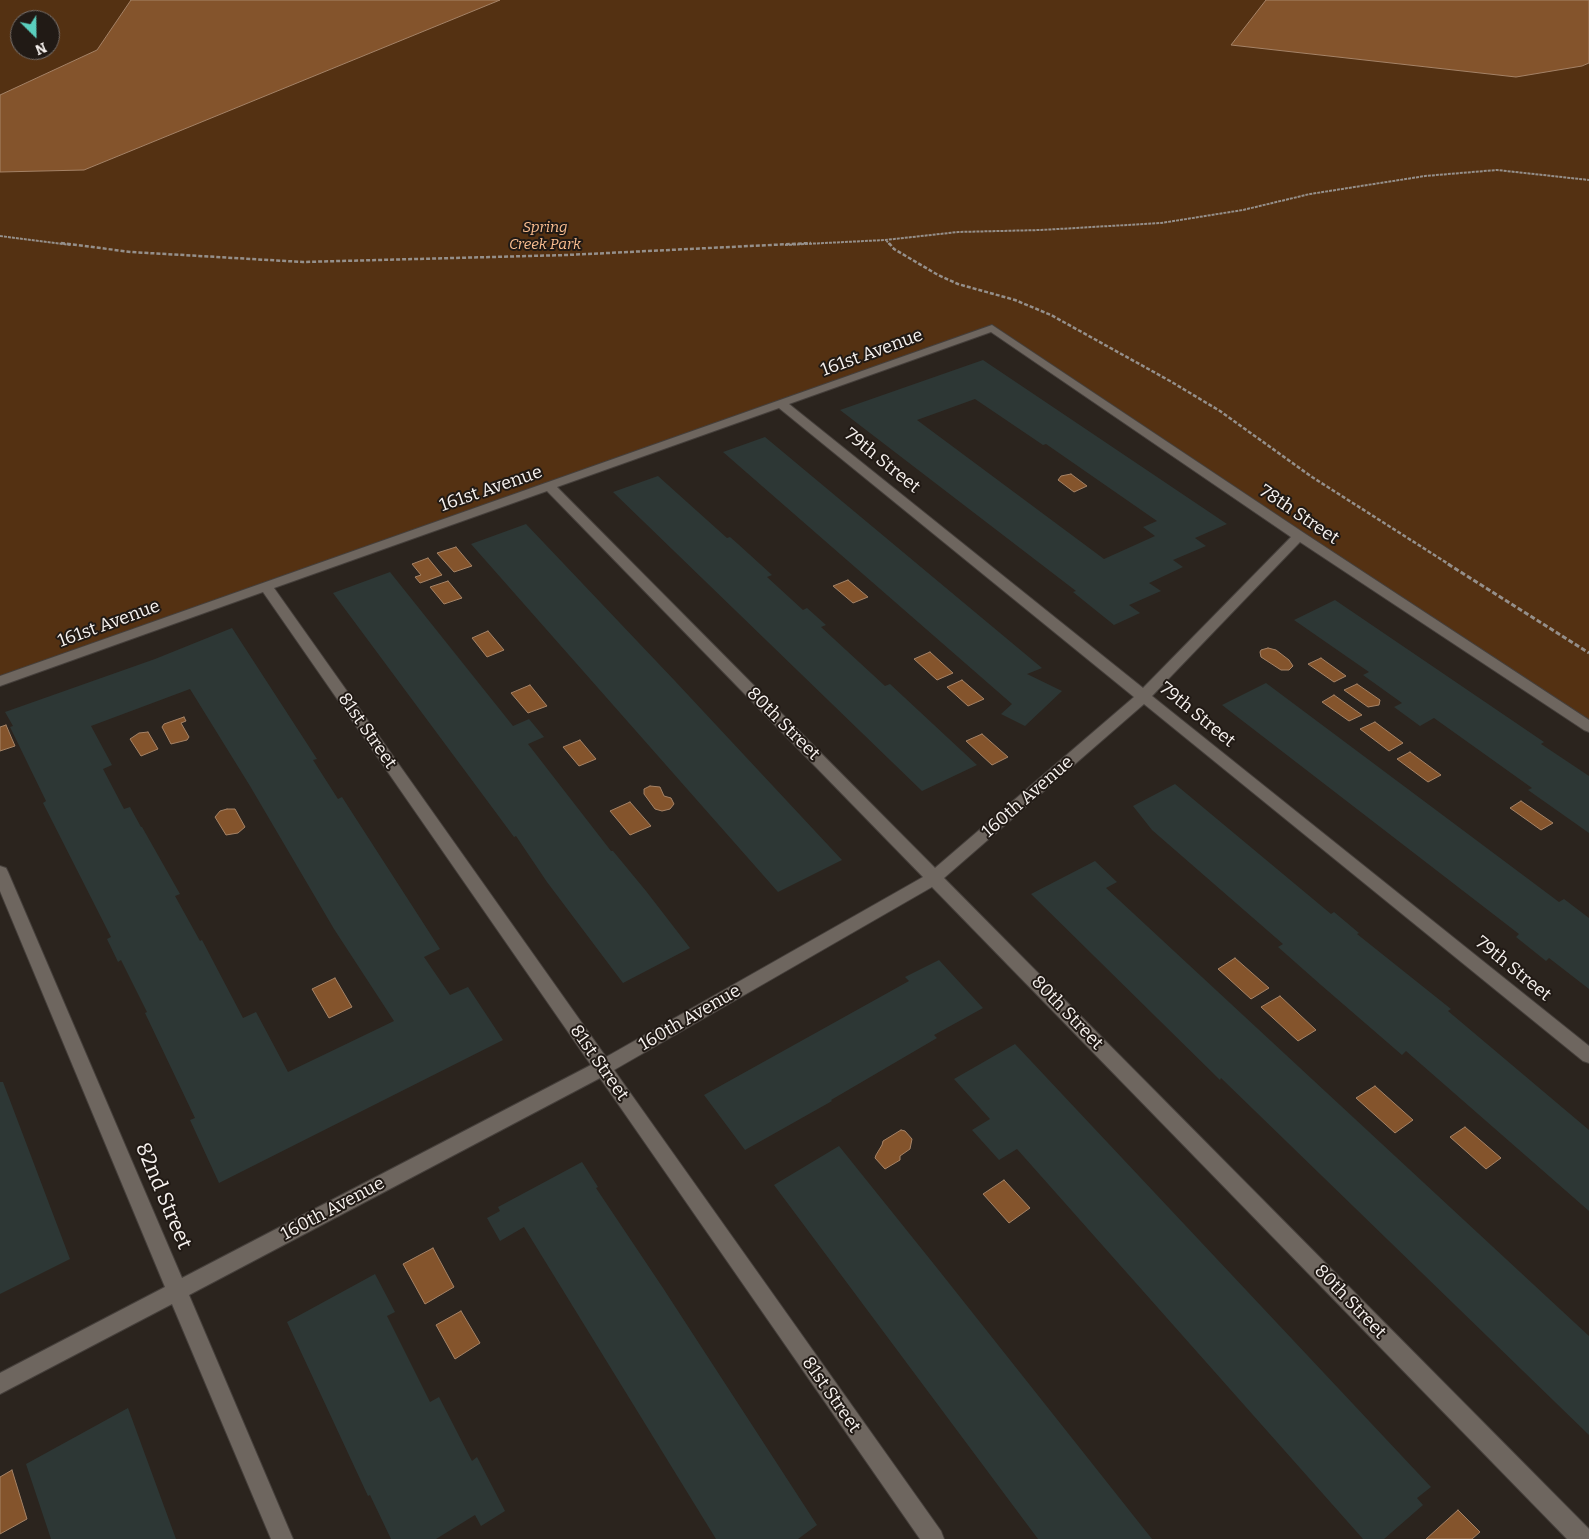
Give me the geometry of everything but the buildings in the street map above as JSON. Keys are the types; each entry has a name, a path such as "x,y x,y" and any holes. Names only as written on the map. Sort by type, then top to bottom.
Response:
{"street":[{"name":"161st Avenue","path":"0,681 550,487 992,328"},
{"name":"78th Street","path":"992,328 1299,536 1589,727"},
{"name":"79th Street","path":"781,404 1589,1056"},
{"name":"80th Street","path":"550,487 1583,1539"},
{"name":"160th Avenue","path":"0,1384 602,1068 934,878 1143,697 1299,536"},
{"name":"81st Street","path":"266,587 933,1539"},
{"name":"82nd Street","path":"0,872 282,1539"}],"path":[{"path":"0,236 131,252 302,262 567,255 885,240 958,232 1041,230 1161,223 1243,210 1310,194 1425,176 1497,170 1589,180"},
{"path":"885,240 894,249 938,275 958,284 1015,300 1051,315 1170,381 1220,411 1312,477 1370,515 1589,653"}],"green space":[{"path":"0,0 131,0 97,50 0,95"},
{"name":"Spring Creek Park","path":"500,0 1268,0 1231,45 1516,77 1582,66 1589,63 1589,727 992,328 0,681 0,172 84,170"}],"shaded area":[{"path":"131,0 500,0 84,170 0,172 0,95 97,50"},
{"path":"1266,0 1589,0 1589,63 1582,66 1516,77 1231,45"},
{"path":"1071,474 1087,486 1074,492 1058,480 1061,476"},
{"path":"456,547 472,566 454,572 437,553"},
{"path":"428,558 442,575 420,583 415,577 421,575 412,564"},
{"path":"848,580 868,597 853,603 833,586"},
{"path":"448,581 462,598 444,604 430,587"},
{"path":"488,631 504,650 487,657 472,638"},
{"path":"1268,648 1276,650 1289,660 1293,666 1289,670 1281,670 1261,657 1261,650"},
{"path":"930,652 953,673 937,680 914,659"},
{"path":"1321,658 1346,676 1334,682 1308,664"},
{"path":"962,680 984,699 968,706 947,687"},
{"path":"1357,684 1380,700 1379,705 1368,707 1344,690"},
{"path":"530,685 547,706 528,713 511,693"},
{"path":"1334,695 1362,715 1349,721 1322,702"},
{"path":"184,717 186,721 181,723 189,737 187,740 171,744 162,727 164,724"},
{"path":"1375,722 1403,743 1389,751 1360,729"},
{"path":"6,725 15,746 0,751 0,727"},
{"path":"148,732 158,749 141,756 130,739 139,733"},
{"path":"982,734 1008,757 992,765 966,741"},
{"path":"580,740 596,759 579,766 563,747"},
{"path":"1410,752 1441,775 1428,782 1397,759"},
{"path":"650,786 660,787 664,796 671,798 674,804 670,809 662,811 655,809 644,794 644,789"},
{"path":"1521,801 1553,823 1541,830 1510,808"},
{"path":"630,802 651,826 630,835 610,811"},
{"path":"235,809 245,827 238,833 226,835 215,817 220,811"},
{"path":"1235,958 1269,988 1251,999 1218,969"},
{"path":"335,978 352,1007 329,1018 312,989"},
{"path":"1280,996 1316,1030 1298,1041 1261,1007"},
{"path":"1375,1086 1413,1120 1395,1133 1356,1098"},
{"path":"1465,1127 1501,1158 1486,1169 1450,1137"},
{"path":"901,1130 905,1131 912,1139 910,1149 900,1156 900,1160 885,1169 875,1158 876,1155 883,1141"},
{"path":"1004,1180 1030,1208 1009,1223 983,1194"},
{"path":"433,1248 454,1287 425,1304 403,1264"},
{"path":"461,1311 480,1343 455,1359 436,1325"},
{"path":"12,1470 27,1519 0,1534 0,1477"},
{"path":"1458,1510 1480,1532 1472,1539 1426,1539"}]}
